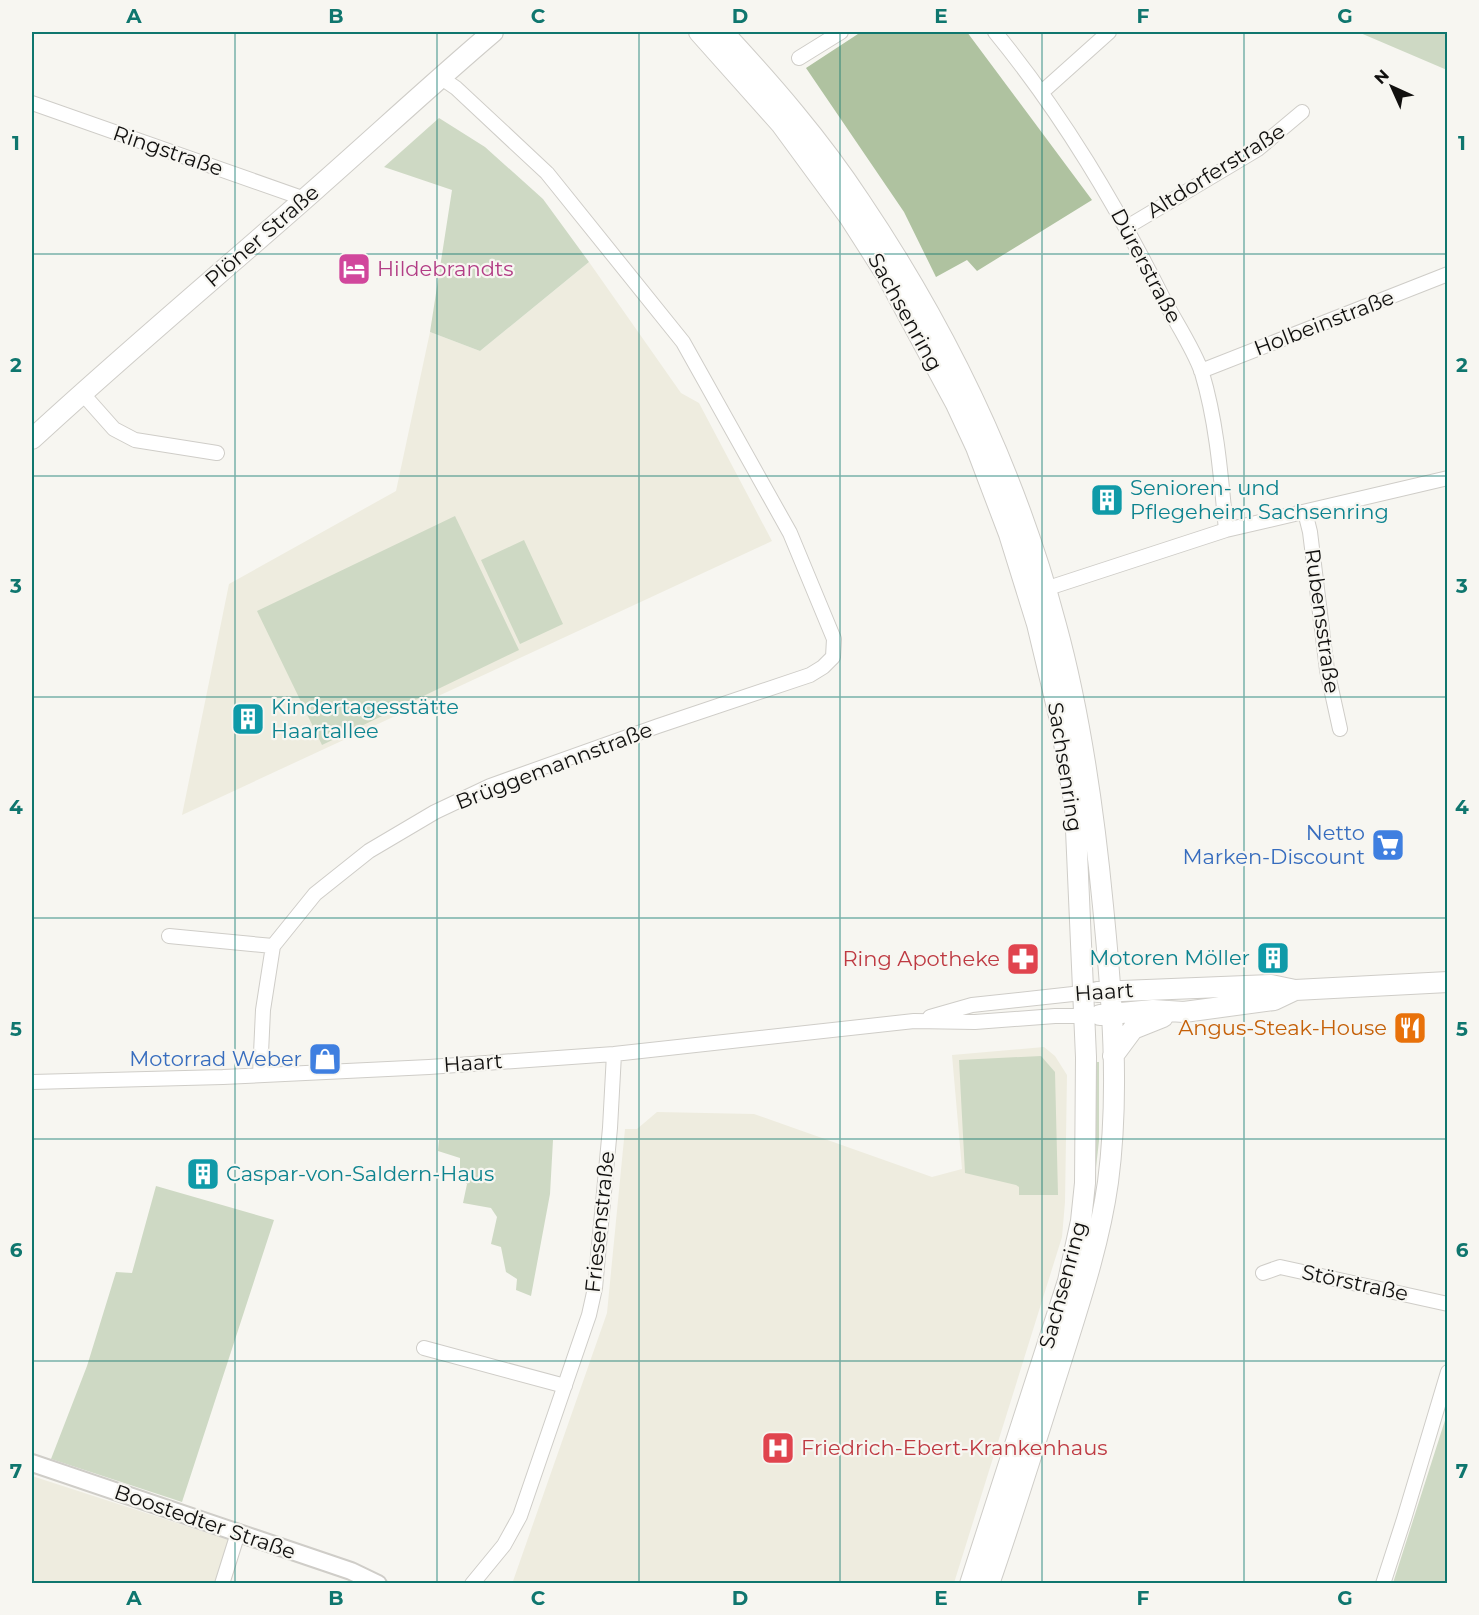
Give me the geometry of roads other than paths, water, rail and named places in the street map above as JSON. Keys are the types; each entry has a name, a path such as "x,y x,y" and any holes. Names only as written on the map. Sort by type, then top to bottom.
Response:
{"main road":[{"name":"Plöner Straße","path":"32,439 493,32"},
{"name":"Sachsenring","path":"699,32 781,124 850,218 887,276 956,404 976,447 1009,534 1058,632 1085,761 1100,876 1110,991 1113,1140 1104,1205 1090,1267 989,1584"},
{"name":"Sachsenring","path":"723,32 802,123 859,199 939,333 989,435 1026,527 1075,807 1082,993 1085,1016 1085,1184 1074,1259 1012,1460 970,1584"},
{"name":"Haart","path":"1082,993 1271,985 1295,990 1448,982"},
{"name":"Haart","path":"1085,1016 1154,1010 1184,1012 1274,1000 1295,990"},
{"path":"1113,1056 1133,1029 1154,1019 1184,1012"}],"street":[{"path":"798,57 841,32"},
{"name":"Dürerstraße","path":"995,32 1042,92 1084,155 1127,226 1201,371 1212,416 1226,530"},
{"path":"1042,92 1109,32"},
{"name":"Brüggemannstraße","path":"260,1075 262,1010 273,946 315,894 369,851 435,812 500,783 658,726 810,675 833,657 834,639 790,533 683,342 547,173 456,88 440,77"},
{"name":"Ringstraße","path":"32,103 305,199"},
{"name":"Altdorferstraße","path":"1127,226 1258,149 1302,112"},
{"name":"Holbeinstraße","path":"1201,371 1448,274"},
{"path":"82,393 114,429 135,440 217,453"},
{"path":"1037,592 1226,530 1448,478"},
{"name":"Rubensstraße","path":"1305,512 1310,531 1327,670 1340,729"},
{"path":"169,936 273,946"},
{"name":"Haart","path":"914,1021 972,1005 1082,993"},
{"name":"Haart","path":"32,1082 429,1067 614,1054 914,1021 975,1022 1085,1016"},
{"name":"Friesenstraße","path":"472,1584 504,1545 520,1516 589,1315 595,1288 610,1128 614,1054"},
{"name":"Störstraße","path":"1263,1273 1280,1267 1448,1304"},
{"path":"424,1348 565,1386"},
{"path":"1383,1584 1448,1372"},
{"name":"Boostedter Straße","path":"32,1463 351,1571 378,1584"},
{"path":"222,1584 238,1533"}],"place":[{"name":"Hildebrandts","path":"354,269"},
{"name":"Senioren- und Pflegeheim Sachsenring","path":"1107,500"},
{"name":"Kindertagesstätte Haartallee","path":"248,719"},
{"name":"Netto Marken-Discount","path":"1388,845"},
{"name":"Motoren Möller","path":"1273,958"},
{"name":"Ring Apotheke","path":"1023,959"},
{"name":"Angus-Steak-House","path":"1410,1028"},
{"name":"Motorrad Weber","path":"325,1059"},
{"name":"Caspar-von-Saldern-Haus","path":"203,1174"},
{"name":"Friedrich-Ebert-Krankenhaus","path":"778,1448"}]}
